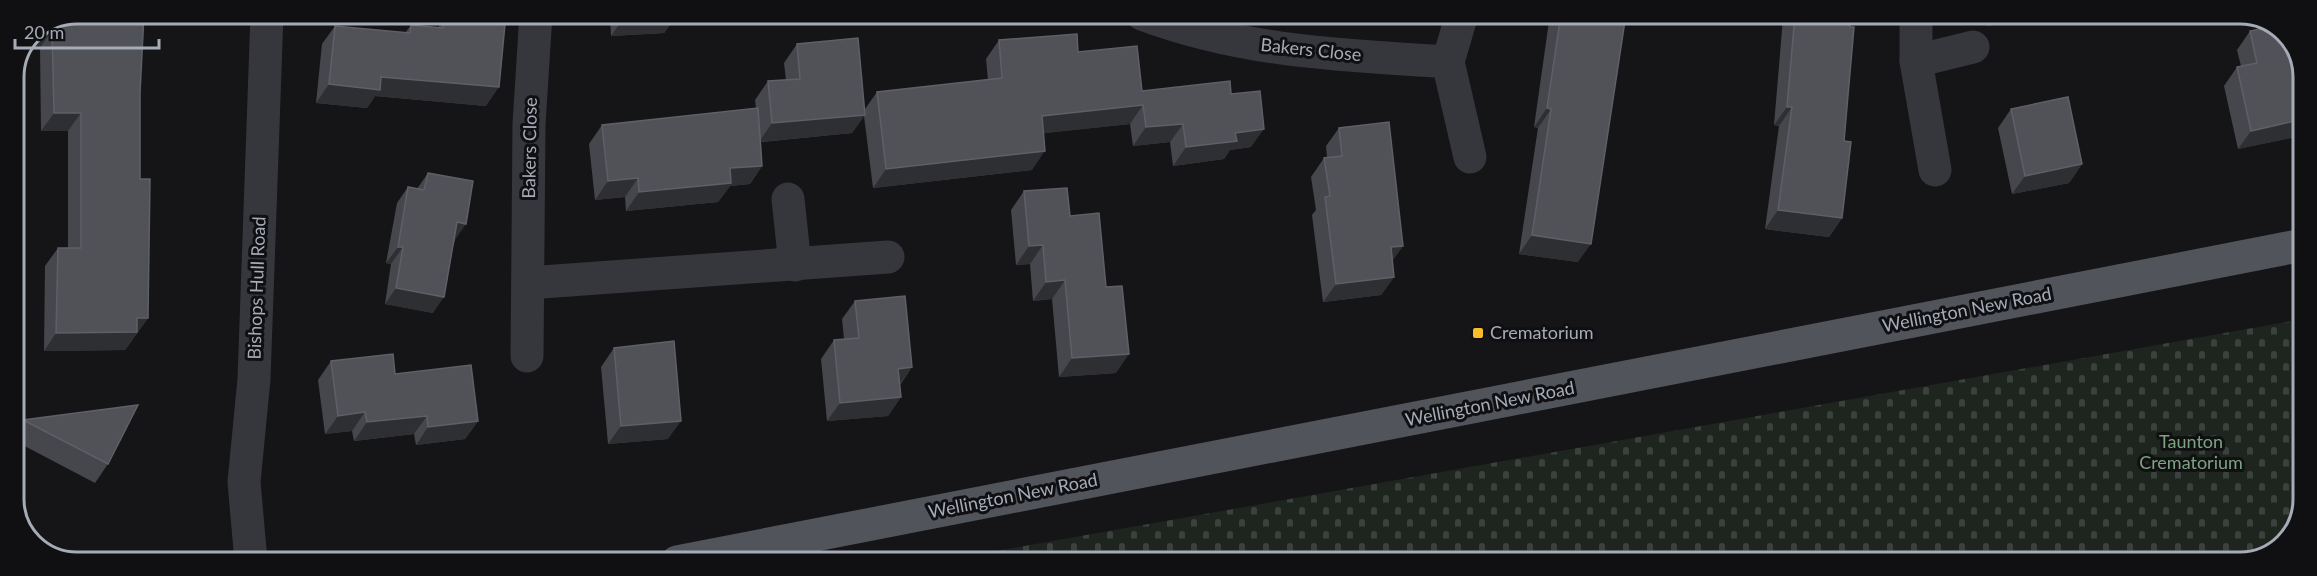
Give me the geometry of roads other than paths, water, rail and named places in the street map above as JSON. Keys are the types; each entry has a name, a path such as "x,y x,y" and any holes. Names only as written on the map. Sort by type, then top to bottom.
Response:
{"main road":[{"name":"Wellington New Road","path":"728,552 2293,247"}],"street":[{"name":"Bishops Hull Road","path":"250,552 244,482 254,379 267,24"},
{"name":"Bakers Close","path":"527,356 529,124 535,24"},
{"name":"Bakers Close","path":"1167,24 1180,29 1282,50 1448,62"},
{"path":"1459,24 1448,62 1470,157"},
{"path":"1916,24 1916,61 1935,170"},
{"path":"1916,61 1974,47"},
{"path":"788,199 795,265"},
{"path":"528,283 888,257"}],"place":[{"name":"Crematorium","path":"1478,333"}],"park label":[{"name":"Taunton Crematorium","path":"2191,452"}]}
